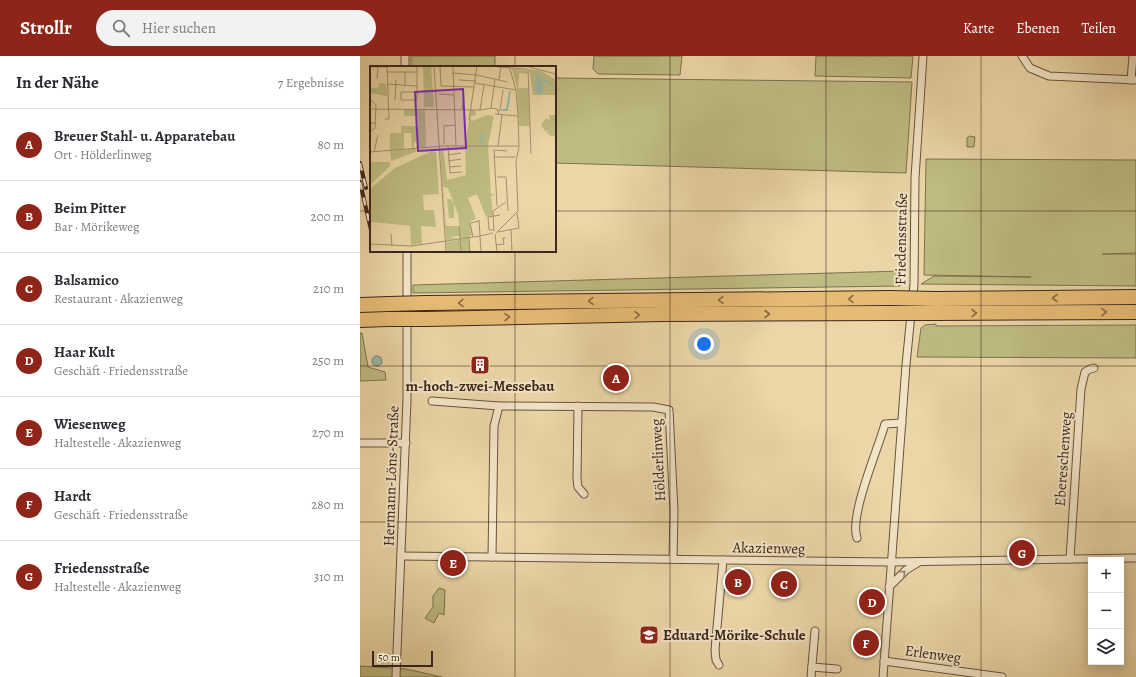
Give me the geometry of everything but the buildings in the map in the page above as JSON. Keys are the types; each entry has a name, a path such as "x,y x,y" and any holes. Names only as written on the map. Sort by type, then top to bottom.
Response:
{"highway":[{"path":"360,304 890,298 1136,297"},
{"path":"360,320 662,314 1136,312"}],"street":[{"name":"Friedensstraße","path":"883,677 914,284 915,178 923,56"},
{"path":"1022,56 1030,68 1049,76 1134,80 1133,56"},
{"name":"Hermann-Löns-Straße","path":"396,677 406,442 407,252"},
{"name":"Ebereschenweg","path":"1070,559 1082,389 1085,372 1094,368"},
{"name":"Hölderlinweg","path":"432,401 499,406 653,407 669,410 674,511 674,559"},
{"path":"492,556 494,426 499,406"},
{"path":"578,406 577,479 578,487 584,494"},
{"path":"857,538 854,530 859,506 885,424 902,423"},
{"path":"360,443 406,442"},
{"name":"Akazienweg","path":"401,556 891,562 1136,558"},
{"path":"719,665 716,660 715,650 723,560"},
{"path":"889,588 906,570 919,562"},
{"path":"811,677 815,631"},
{"name":"Erlenweg","path":"884,661 1002,677"},
{"path":"812,667 837,669"}],"shaded area":[{"path":"411,56 495,56 495,66 411,66"},
{"path":"594,56 682,56 680,75 598,74 593,69"},
{"path":"816,56 913,56 911,78 815,76"},
{"path":"556,78 912,82 906,173 556,163"},
{"path":"970,136 975,137 974,147 967,147 967,138"},
{"path":"926,159 1136,160 1136,253 1102,254 1136,254 1136,286 921,284 934,276 1031,277 924,275"},
{"path":"902,271 900,286 413,293 413,285"},
{"path":"936,324 936,326 1136,325 1136,358 917,357 921,328 925,325"},
{"path":"360,333 362,333 368,367 385,372 386,380 360,381"},
{"path":"375,356 379,356 381,357 381,365 375,366 372,363 372,359"},
{"path":"439,588 445,590 444,615 439,613 434,623 425,618 433,607 433,596"},
{"path":"360,666 406,669 442,677 360,677"}],"railway":[{"path":"360,163 366,188"},
{"path":"360,182 370,226"}],"place":[{"name":"m-hoch-zwei-Messebau","path":"480,365"},
{"name":"Breuer Stahl- u. Apparatebau","path":"616,378"},
{"name":"Friedensstraße","path":"1022,553"},
{"name":"Wiesenweg","path":"453,563"},
{"name":"Beim Pitter","path":"738,582"},
{"name":"Balsamico","path":"784,584"},
{"name":"Haar Kult","path":"872,602"},
{"name":"Eduard-Mörike-Schule","path":"649,635"},
{"name":"Hardt","path":"866,643"}]}
